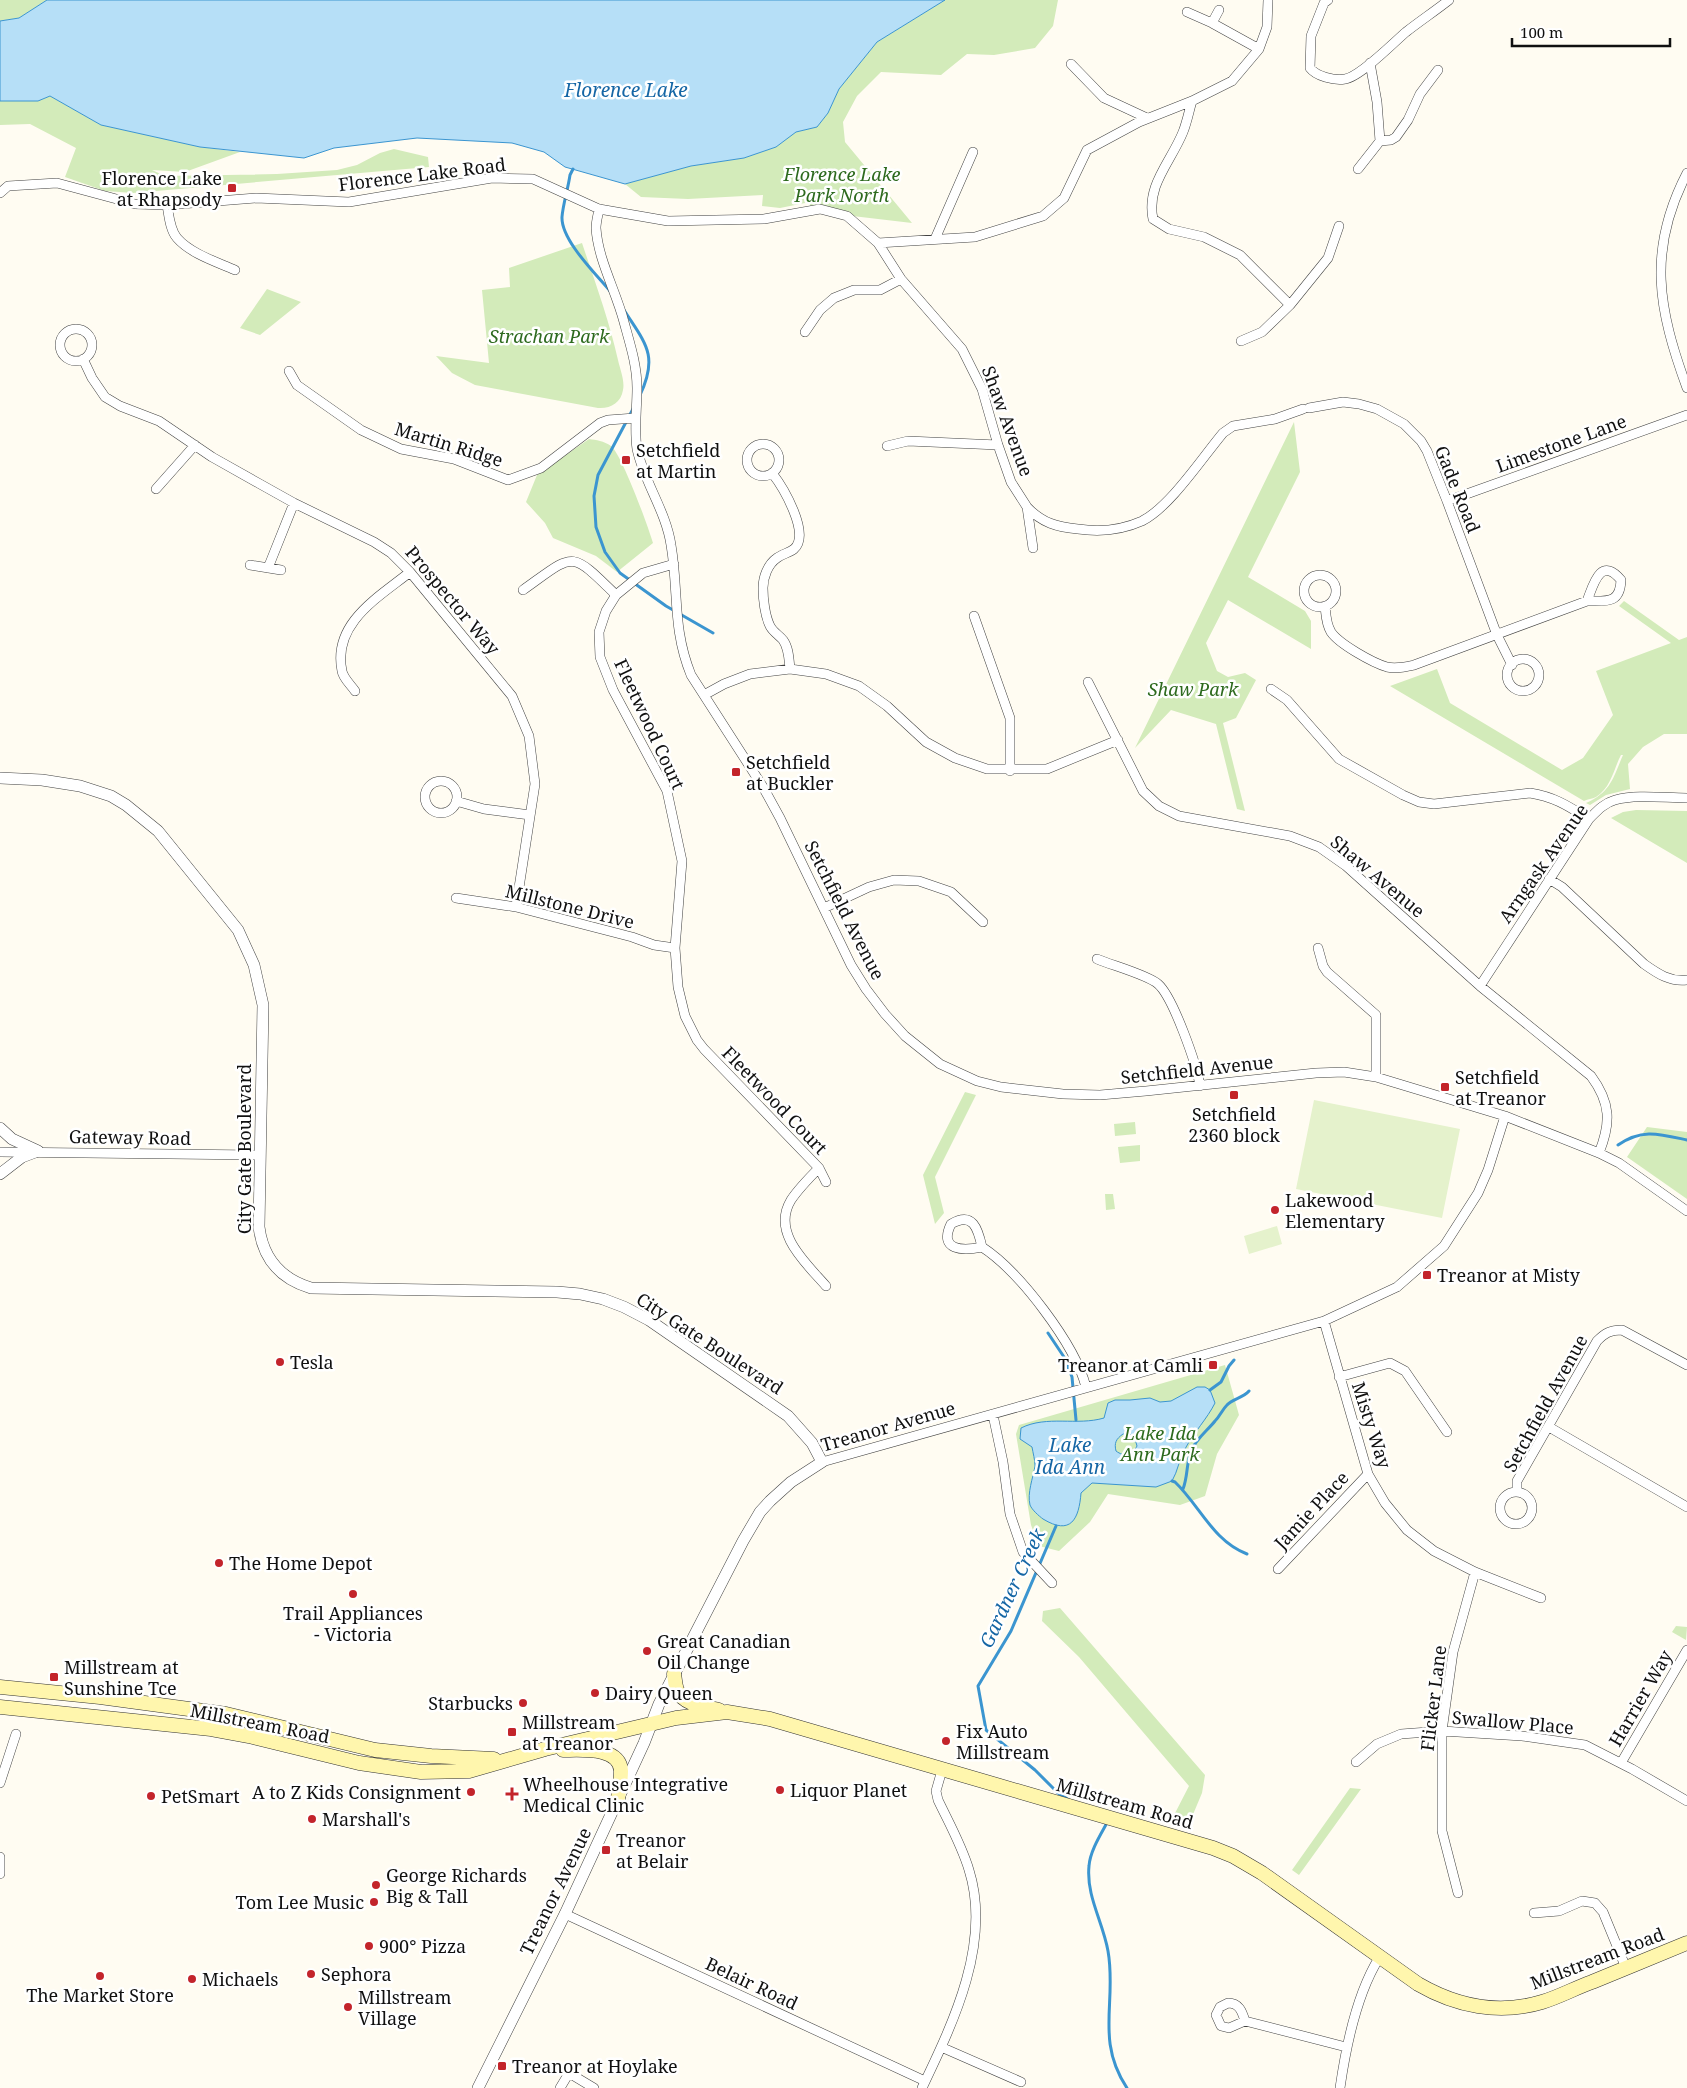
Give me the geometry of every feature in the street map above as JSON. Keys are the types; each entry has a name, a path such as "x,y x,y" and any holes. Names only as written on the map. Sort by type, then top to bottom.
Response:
{"main road":[{"path":"674,1674 677,1690 682,1697 694,1704 727,1712"},
{"name":"Millstream Road","path":"0,1687 100,1697 226,1714 375,1750 431,1756 510,1760"},
{"name":"Millstream Road","path":"0,1707 211,1730 399,1770 421,1772 469,1770 545,1749 676,1718 727,1712 770,1719 1208,1847 1233,1856 1262,1873 1379,1958 1434,1994 1461,2004 1509,2008 1542,2002 1687,1943"},
{"path":"545,1749 603,1751 615,1758 621,1769 618,1799"}],"street":[{"path":"878,243 975,237 1043,216 1064,198 1087,150 1147,118 1192,102 1232,81 1259,49 1268,27 1268,0"},
{"path":"1328,0 1324,3 1311,36 1310,68 1313,72 1332,79 1346,79 1370,63 1450,0"},
{"path":"1212,23 1219,10"},
{"path":"1187,12 1212,23 1259,49"},
{"path":"1358,169 1380,141 1377,102 1370,63"},
{"path":"1071,64 1104,98 1147,118"},
{"path":"1380,141 1391,140 1396,137 1408,120 1420,94 1438,70"},
{"path":"1192,102 1183,132 1155,183 1151,209 1153,220 1169,229 1204,237 1240,255 1290,305"},
{"path":"935,239 973,152"},
{"path":"1687,173 1668,218 1661,247 1660,275 1664,316 1674,353 1687,388"},
{"name":"Florence Lake Road","path":"0,193 8,186 57,183 135,204 168,205 256,198 349,202 492,178 533,179 600,209 668,221 764,219 820,209 847,216 878,243"},
{"path":"168,205 171,225 177,238 196,252 235,270"},
{"name":"Setchfield Avenue","path":"600,209 596,226 598,244 622,312 635,359 638,451 668,528 674,564 676,610 680,642 691,675 762,787 852,964 885,1014 905,1036 940,1064 977,1081 1001,1087 1063,1094 1100,1095 1316,1073 1344,1072 1376,1077 1505,1116 1599,1153 1619,1163 1687,1211"},
{"path":"1241,341 1262,332 1290,305 1328,258 1339,226"},
{"name":"Shaw Avenue","path":"878,243 901,279 962,349 982,389 1011,482 1026,507 1033,548"},
{"path":"805,332 820,310 834,298 854,290 880,290 901,279"},
{"name":"Prospector Way","path":"83,359 92,378 105,397 120,406 160,421 194,445 294,503 391,552 410,572 512,696 530,736 535,784 516,907"},
{"name":"Martin Ridge","path":"288,371 297,385 361,430 401,449 454,459 508,480 541,468 600,423 608,420 636,418"},
{"name":"Gade Road","path":"1026,507 1036,517 1056,527 1094,531 1121,528 1143,520 1167,502 1222,433 1234,426 1275,419 1306,409 1343,402 1377,408 1393,416 1413,432 1427,451 1497,635 1512,665"},
{"name":"Limestone Lane","path":"1447,501 1687,415"},
{"path":"887,446 908,441 998,445"},
{"path":"156,489 194,445"},
{"path":"772,473 782,486 801,533 798,545 776,558 770,565 764,580 763,590 767,619 773,631 787,646 790,669"},
{"path":"268,568 294,503"},
{"path":"523,590 562,562 570,560 580,562 588,567 616,595"},
{"name":"Fleetwood Court","path":"674,564 643,573 616,595 606,611 599,632 600,657 613,690 666,791 682,861 675,948 677,980 682,1005 696,1040 704,1050 819,1168 826,1182"},
{"path":"250,565 281,570"},
{"path":"355,691 342,673 344,638 351,623 362,610 410,572"},
{"path":"1325,606 1327,623 1332,633 1341,642 1380,664 1400,668 1414,665 1587,601"},
{"path":"974,616 1010,718 1010,771"},
{"path":"704,695 724,684 750,674 790,669 826,674 858,686 887,706 926,742 955,758 987,770 1047,769 1118,740"},
{"name":"Shaw Avenue","path":"1088,682 1142,790 1159,806 1179,816 1290,836 1319,847 1346,866 1480,986 1591,1076 1599,1087 1608,1112 1606,1136 1599,1153"},
{"path":"1271,688 1287,700 1339,759 1411,798 1434,804 1530,793 1545,795 1561,801 1589,819"},
{"name":"City Gate Boulevard","path":"0,778 42,780 80,786 111,796 126,805 158,831 238,930 254,964 260,984 262,1005 259,1227 261,1240 271,1261 278,1270 299,1284 324,1289 557,1292 603,1299 649,1320 788,1416 812,1443 822,1462"},
{"name":"Arngask Avenue","path":"1480,986 1589,819 1600,808 1613,801 1626,798 1687,798"},
{"path":"456,801 484,809 530,815"},
{"path":"1549,879 1562,887 1656,973 1678,981 1687,980"},
{"path":"824,908 870,887 894,880 919,881 951,892 983,922"},
{"name":"Millstone Drive","path":"456,898 516,907 632,937 654,945 675,948"},
{"path":"1318,948 1323,966 1327,972 1376,1015 1376,1077"},
{"path":"1097,959 1153,980 1161,987 1178,1020 1198,1069 1200,1086"},
{"name":"Treanor Avenue","path":"478,2088 565,1914 674,1674 743,1541 760,1512 780,1491 822,1462 1324,1320 1397,1287 1444,1246 1478,1193 1488,1170 1505,1116"},
{"path":"0,1128 12,1139 38,1151"},
{"path":"0,1174 22,1157 38,1151"},
{"name":"Gateway Road","path":"0,1152 259,1155"},
{"path":"819,1168 790,1202 786,1215 786,1229 790,1243 797,1253 826,1286"},
{"path":"982,1247 996,1256 1049,1316 1082,1372 1086,1387"},
{"name":"Misty Way","path":"1324,1320 1368,1474 1386,1503 1407,1530 1434,1551 1475,1572 1541,1598"},
{"name":"Setchfield Avenue","path":"1517,1492 1517,1481 1597,1342 1604,1334 1612,1330 1622,1330 1687,1365"},
{"path":"1339,1377 1390,1363 1405,1371 1447,1432"},
{"path":"993,1414 1003,1462 1010,1514 1023,1552 1052,1584"},
{"path":"1549,1427 1687,1506"},
{"name":"Jamie Place","path":"1278,1569 1368,1474"},
{"name":"Flicker Lane","path":"1458,1893 1442,1831 1442,1731 1453,1652 1475,1572"},
{"name":"Harrier Way","path":"1621,1763 1687,1650"},
{"name":"Swallow Place","path":"1356,1762 1377,1744 1401,1734 1442,1731 1522,1736 1573,1743 1597,1750 1687,1801"},
{"path":"0,1783 16,1734"},
{"path":"924,2085 965,1986 973,1952 975,1905 969,1870 936,1791 942,1770"},
{"path":"0,1857 0,1874"},
{"path":"1534,1913 1559,1911 1582,1901 1595,1903 1603,1912 1626,1968"},
{"name":"Belair Road","path":"565,1914 924,2085"},
{"path":"1340,2088 1346,2047 1370,1973 1379,1958"},
{"path":"1245,2021 1346,2047"},
{"path":"941,2047 1022,2082"},
{"path":"560,2088 569,2073 594,2088"}],"green space":[{"path":"0,0 47,0 19,18 0,21"},
{"name":"Florence Lake Park North","path":"945,0 1058,0 1053,26 1035,48 994,55 967,54 941,75 881,72 857,96 843,122 845,142 912,223 810,211 810,202 780,208 762,206 763,195 688,199 641,197 625,184 691,166 744,158 776,147 796,132 817,127 828,113 839,89 877,42"},
{"path":"50,96 101,125 200,147 240,152 185,172 152,170 165,176 277,174 337,170 357,165 380,153 394,149 428,157 429,167 133,193 105,191 65,177 76,148 30,124 0,125 0,101 38,101"},
{"name":"Strachan Park","path":"582,243 606,316 623,379 622,395 617,402 611,406 598,408 475,385 452,373 436,356 489,363 482,290 510,287 509,268"},
{"path":"267,289 301,302 260,335 240,328"},
{"name":"Shaw Park","path":"1294,422 1300,472 1248,577 1305,611 1311,621 1311,649 1228,600 1206,643 1217,671 1228,677 1245,673 1256,680 1236,718 1223,723 1245,811 1237,809 1216,724 1171,710 1135,748"},
{"path":"589,439 606,443 616,452 634,492 653,543 617,572 596,556 553,538 545,523 526,502 537,475"},
{"path":"1624,601 1679,640 1687,637 1687,734 1664,734 1643,747 1628,764 1630,789 1606,795 1590,805 1586,803 1601,794 1610,784 1623,755 1621,755 1611,778 1601,793 1584,801 1390,686 1437,669 1450,703 1562,770 1583,758 1613,715 1596,671 1671,643 1619,606"},
{"path":"1636,810 1687,811 1687,863 1611,818 1623,812"},
{"path":"965,1092 976,1095 935,1177 944,1213 935,1224 923,1175"},
{"path":"1314,1100 1460,1129 1442,1218 1296,1189"},
{"path":"1135,1122 1136,1134 1115,1136 1114,1124"},
{"path":"1647,1127 1687,1132 1687,1199 1627,1157"},
{"path":"1140,1145 1140,1161 1120,1163 1118,1147"},
{"path":"1105,1194 1113,1194 1115,1209 1106,1210"},
{"path":"1277,1226 1282,1244 1249,1254 1244,1236"},
{"name":"Lake Ida Ann Park","path":"1225,1365 1239,1415 1217,1454 1205,1496 1180,1505 1108,1494 1090,1522 1059,1551 1039,1546 1031,1525 1016,1434 1019,1425"},
{"path":"1060,1608 1205,1775 1202,1793 1189,1824 1172,1819 1189,1786 1079,1657 1042,1621 1043,1611"},
{"path":"1676,1626 1687,1627 1686,1640 1672,1632"},
{"path":"1350,1788 1361,1789 1299,1875 1292,1870"}],"water":[{"name":"Florence Lake","path":"47,0 945,0 877,42 839,89 828,113 817,127 796,132 776,147 744,158 691,166 625,184 565,167 544,152 512,143 417,138 334,148 304,158 200,147 101,125 50,96 38,101 0,101 0,21 19,18"},
{"name":"Lake Ida Ann","path":"1197,1387 1205,1387 1210,1390 1215,1403 1185,1449 1172,1481 1156,1487 1092,1483 1081,1493 1075,1517 1067,1525 1053,1524 1043,1519 1032,1509 1029,1496 1035,1461 1032,1447 1020,1439 1021,1428 1041,1422 1083,1421 1104,1418 1108,1403 1115,1400 1150,1398 1160,1402 1171,1401","holes":["1123,1434 1130,1434 1135,1439 1137,1446 1133,1452 1122,1454 1116,1451 1116,1441"]}],"waterway":[{"path":"573,169 563,207 563,226 580,256 610,291"},
{"path":"624,310 643,341 649,359 646,381 640,395"},
{"path":"634,407 598,475 594,496 596,527 605,552 620,573 666,606 713,633"},
{"name":"Gardner Creek","path":"1618,1145 1643,1134 1660,1134 1687,1140"},
{"path":"1048,1333 1064,1357 1072,1377 1076,1420"},
{"name":"Gardner Creek","path":"1210,1390 1221,1382 1234,1360"},
{"path":"1183,1489 1189,1456 1196,1443 1227,1405 1249,1391"},
{"path":"1172,1481 1184,1491 1225,1541 1247,1554"},
{"name":"Gardner Creek","path":"1056,1526 1011,1631 978,1686 986,1730 1035,1770 1058,1793 1069,1800"},
{"name":"Gardner Creek","path":"1108,1821 1091,1854 1089,1877 1092,1898 1108,1951 1110,1969 1109,2037 1117,2070 1127,2088"}],"place":[{"name":"Florence Lake at Rhapsody","path":"232,188"},
{"name":"Setchfield at Martin","path":"626,460"},
{"name":"Setchfield at Buckler","path":"736,772"},
{"name":"Setchfield at Treanor","path":"1445,1087"},
{"name":"Setchfield 2360 block","path":"1234,1095"},
{"name":"Lakewood Elementary","path":"1275,1210"},
{"name":"Treanor at Misty","path":"1427,1275"},
{"name":"Tesla","path":"280,1362"},
{"name":"Treanor at Camli","path":"1213,1365"},
{"name":"The Home Depot","path":"219,1563"},
{"name":"Trail Appliances - Victoria","path":"353,1594"},
{"name":"Great Canadian Oil Change","path":"647,1651"},
{"name":"Millstream at Sunshine Tce","path":"54,1677"},
{"name":"Dairy Queen","path":"595,1693"},
{"name":"Starbucks","path":"523,1703"},
{"name":"Millstream at Treanor","path":"512,1732"},
{"name":"Fix Auto Millstream","path":"946,1741"},
{"name":"Liquor Planet","path":"780,1790"},
{"name":"A to Z Kids Consignment","path":"471,1792"},
{"name":"Wheelhouse Integrative Medical Clinic","path":"512,1794"},
{"name":"PetSmart","path":"151,1796"},
{"name":"Marshall's","path":"312,1819"},
{"name":"Treanor at Belair","path":"606,1850"},
{"name":"George Richards Big & Tall","path":"376,1885"},
{"name":"Tom Lee Music","path":"374,1902"},
{"name":"900° Pizza","path":"369,1946"},
{"name":"Sephora","path":"311,1974"},
{"name":"The Market Store","path":"100,1976"},
{"name":"Michaels","path":"192,1979"},
{"name":"Millstream Village","path":"348,2007"},
{"name":"Treanor at Hoylake","path":"502,2066"}]}
